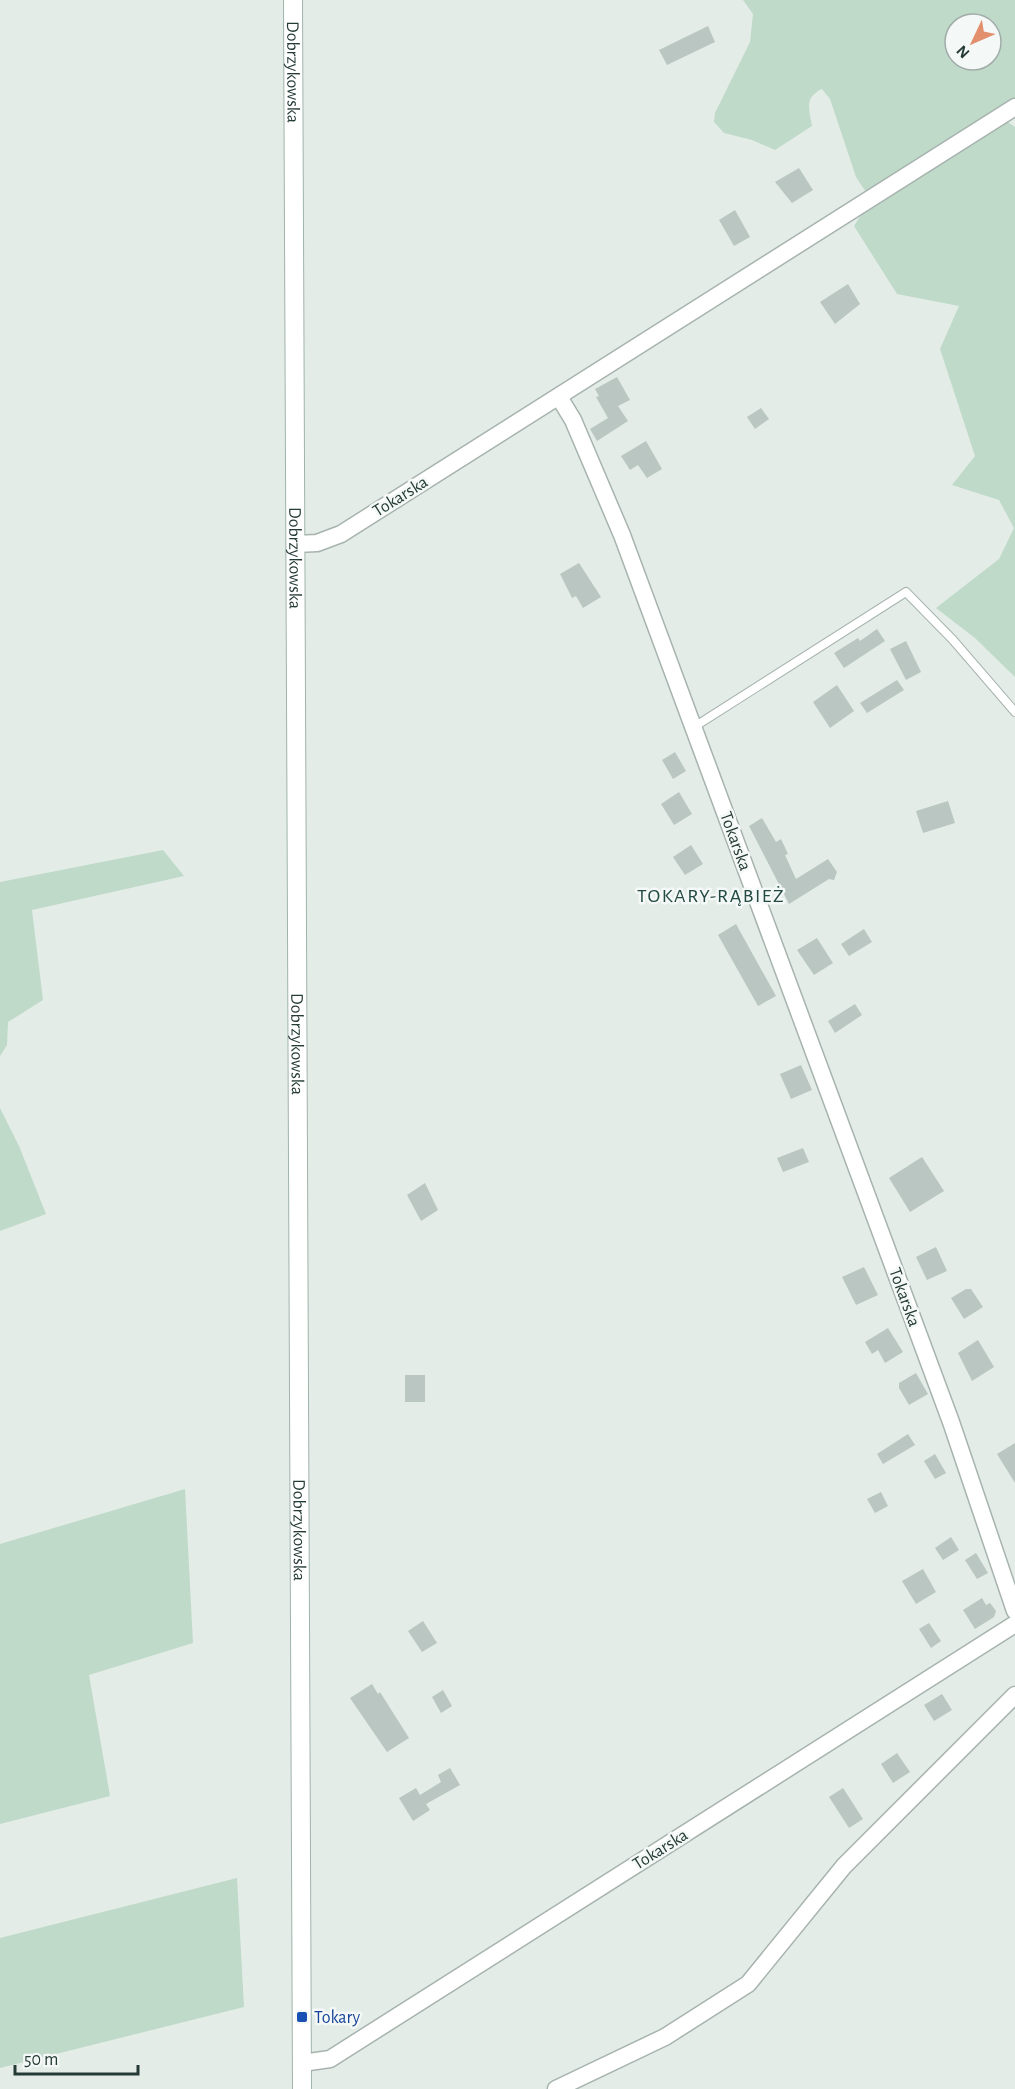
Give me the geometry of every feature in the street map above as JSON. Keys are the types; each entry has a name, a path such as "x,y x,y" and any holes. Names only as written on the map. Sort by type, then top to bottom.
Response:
{"main road":[{"name":"Dobrzykowska","path":"293,0 302,2089"}],"street":[{"path":"559,397 1015,107"},
{"name":"Tokarska","path":"296,544 317,543 341,534 559,397 573,420 622,535 951,1422 1015,1611"},
{"name":"Tokarska","path":"302,2063 330,2059 1015,1624"},
{"path":"556,2089 665,2037 748,1984 837,1873 1015,1695"}],"lane":[{"path":"694,727 906,592 953,640 1015,712"}],"green space":[{"path":"743,0 1015,0 1015,101 868,195 856,177 830,99 822,89 816,92 810,100 812,126 775,150 752,140 724,133 714,122 715,113 750,42 753,14"},
{"path":"1003,119 1015,127 1015,677 975,638 936,608 999,559 1014,528 999,500 952,485 975,456 940,349 959,306 897,294 854,226 865,209"},
{"path":"163,850 184,876 32,910 43,1000 8,1022 7,1045 0,1056 0,882"},
{"path":"0,1108 19,1146 46,1214 0,1231"},
{"path":"185,1489 193,1643 89,1675 110,1796 0,1824 0,1544"},
{"path":"237,1878 244,2007 0,2068 0,1938"}],"building":[{"path":"708,26 715,42 667,65 659,50"},
{"path":"799,168 813,190 792,203 775,182"},
{"path":"735,210 750,237 734,246 719,220"},
{"path":"848,284 860,304 835,324 820,302"},
{"path":"617,377 630,400 618,406 628,421 597,441 590,429 608,418 596,397 599,396 595,389"},
{"path":"761,408 769,419 755,429 747,417"},
{"path":"646,441 662,469 647,478 638,465 630,470 621,456"},
{"path":"579,563 601,597 583,608 576,596 572,598 560,574"},
{"path":"877,629 885,641 844,668 834,653 858,638 860,641"},
{"path":"906,641 921,672 906,680 890,649"},
{"path":"897,680 904,690 867,713 860,703"},
{"path":"837,685 854,711 830,728 813,702"},
{"path":"675,752 686,771 673,779 662,760"},
{"path":"679,792 692,814 674,825 661,804"},
{"path":"948,801 955,823 923,833 916,811"},
{"path":"762,818 776,842 781,839 788,854 785,855 796,879 828,859 837,872 834,880 829,879 789,904 749,826"},
{"path":"691,845 703,864 685,875 673,857"},
{"path":"736,924 776,996 758,1006 718,935"},
{"path":"864,929 872,942 849,956 841,944"},
{"path":"817,938 833,963 814,975 797,950"},
{"path":"855,1004 862,1015 835,1033 828,1021"},
{"path":"801,1065 812,1090 791,1099 780,1074"},
{"path":"803,1148 809,1162 783,1172 777,1158"},
{"path":"922,1157 944,1191 910,1212 889,1178"},
{"path":"425,1183 438,1210 421,1221 407,1195"},
{"path":"936,1247 947,1271 927,1280 916,1257"},
{"path":"864,1267 878,1295 856,1305 842,1277"},
{"path":"966,1289 971,1289 983,1307 964,1319 951,1298"},
{"path":"888,1328 903,1352 885,1363 878,1350 872,1354 865,1342"},
{"path":"978,1340 994,1367 972,1381 958,1353"},
{"path":"916,1373 928,1394 909,1405 899,1388 899,1383"},
{"path":"405,1375 425,1375 425,1402 405,1402"},
{"path":"908,1434 915,1445 883,1464 877,1454"},
{"path":"1015,1443 1015,1483 997,1454"},
{"path":"935,1454 946,1473 935,1479 924,1461"},
{"path":"881,1492 888,1506 875,1513 867,1499"},
{"path":"951,1537 959,1550 943,1560 935,1548"},
{"path":"976,1553 988,1573 977,1579 965,1560"},
{"path":"923,1569 936,1592 916,1604 902,1581"},
{"path":"982,1598 986,1605 990,1603 996,1611 994,1617 975,1629 963,1610"},
{"path":"423,1621 437,1643 422,1652 408,1631"},
{"path":"929,1623 941,1641 931,1648 919,1629"},
{"path":"372,1684 378,1694 380,1692 409,1738 387,1752 350,1698"},
{"path":"443,1690 452,1706 441,1713 432,1697"},
{"path":"942,1694 952,1710 934,1721 924,1705"},
{"path":"897,1753 910,1772 893,1783 881,1764"},
{"path":"450,1768 460,1785 426,1804 430,1810 413,1821 399,1798 416,1788 420,1795 441,1782 438,1775"},
{"path":"843,1788 863,1819 849,1828 829,1797"}],"place":[{"name":"Tokary","path":"302,2017"}],"district":[{"name":"TOKARY-RĄBIEŻ","path":"711,895"}]}
